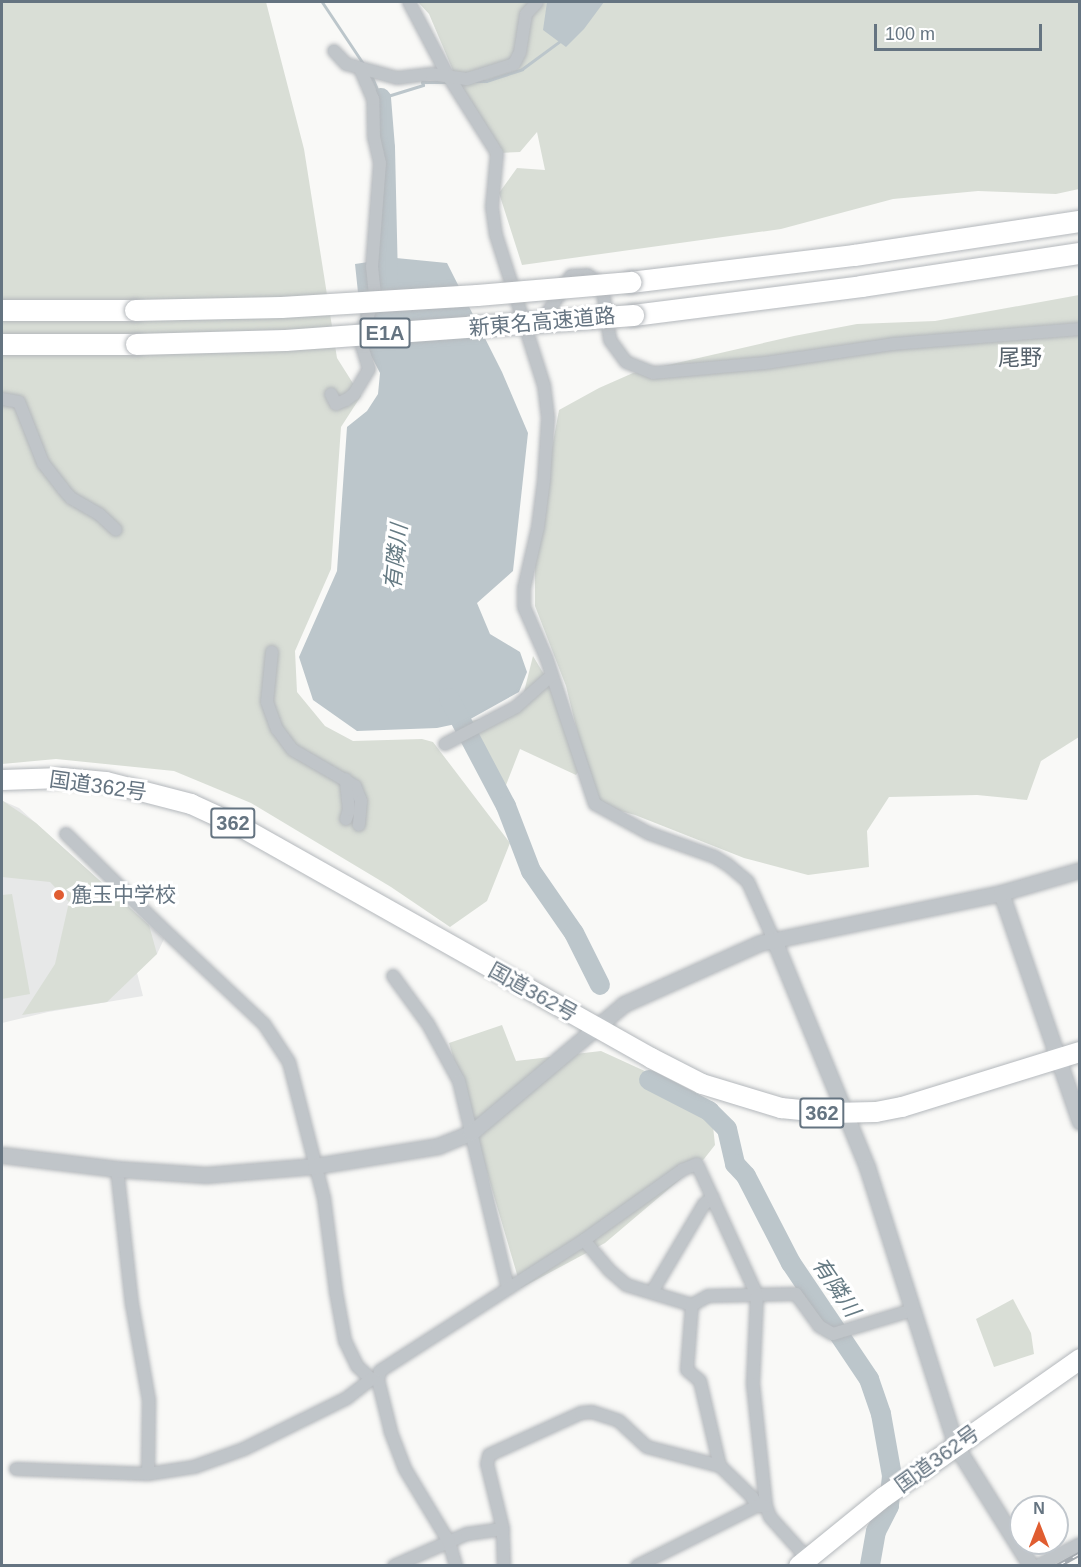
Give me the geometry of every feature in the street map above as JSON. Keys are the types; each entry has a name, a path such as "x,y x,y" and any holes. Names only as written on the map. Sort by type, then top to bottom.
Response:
{"highway":[{"name":"新東名高速道路","path":"2,310 281,308 477,295 630,282 854,255 1080,221"},
{"name":"新東名高速道路","path":"2,344 136,344 285,340 633,315 861,286 1080,253"},
{"name":"国道362号","path":"2,780 62,778 106,782 191,804 243,828 651,1058 702,1084 781,1108 845,1113 876,1112 902,1107 1080,1052"},
{"name":"国道362号","path":"804,1563 890,1494 1080,1359"}],"street":[{"path":"409,2 450,79 497,153 498,165 493,177 492,197 496,235 516,302 531,339 544,385 548,419 544,480 538,527 524,588 524,607 552,675 595,804 648,833 715,857 748,882 867,1167 956,1446 1030,1566"},
{"path":"334,51 346,64 397,78 467,79 514,64 520,52 526,14 537,2"},
{"path":"331,394 336,404 345,400 354,394 369,369 360,340 375,295 372,267 380,163 374,138 373,99 361,69"},
{"path":"531,339 571,276 588,275 602,285 610,340 626,363 652,373 765,363 893,344 1080,329"},
{"path":"2,399 19,402 43,463 63,489 71,498 99,513 116,530"},
{"path":"272,652 267,702 277,729 292,750 346,779 359,793 358,825"},
{"path":"445,744 516,707 552,675"},
{"path":"345,819 349,810 346,779"},
{"path":"66,834 264,1024 289,1062 296,1081 324,1198 345,1341 357,1366 374,1380 405,1469 449,1542 456,1566"},
{"path":"2,1155 117,1169 206,1175 315,1166 419,1151 455,1141 471,1133 624,1004 741,951 774,940 1000,893 1080,870"},
{"path":"1000,893 1080,1122"},
{"path":"393,976 428,1024 454,1071 462,1091 508,1288"},
{"path":"16,1469 148,1474 194,1467 244,1449 347,1398 374,1380 380,1371 584,1240 682,1170 697,1164 757,1295 753,1384 762,1506"},
{"path":"117,1169 132,1304 149,1401 148,1474"},
{"path":"652,1292 704,1204 713,1198"},
{"path":"584,1240 609,1270 626,1285 692,1305 708,1296 796,1294 819,1326 833,1334 913,1310"},
{"path":"692,1305 687,1370 700,1381 720,1466"},
{"path":"504,1566 502,1529 487,1464 489,1455 581,1413 592,1412 619,1421 647,1448 720,1466 762,1506 804,1563"},
{"path":"637,1566 762,1506"},
{"path":"394,1566 467,1534 502,1529"},
{"path":"1036,1566 1080,1544"}],"shaded area":[{"path":"2,2 266,2 304,149 337,358 361,396 341,427 331,569 295,651 297,692 325,726 353,741 422,739 433,742 510,843 487,901 450,927 391,887 251,803 174,771 56,759 2,764"},
{"path":"418,2 1079,2 1079,189 1056,194 978,191 893,199 781,229 522,265 499,193 517,168 545,170 537,132 520,152 497,153 469,108 429,14"},
{"path":"1079,295 1079,737 1041,761 1027,800 977,795 889,797 867,831 869,867 808,875 744,858 635,815 595,804 566,686 535,606 535,540 559,410 633,373 794,336 857,324 935,321"},
{"path":"533,656 563,706 582,766 576,775 520,749 501,798 465,722 499,716 523,696"},
{"name":"麁玉中学校","path":"3,801 19,808 164,939 157,954 141,958 135,965 143,996 48,1012 2,1023"},
{"name":"麁玉中学校","path":"3,801 36,823 149,925 157,954 107,1002 22,1015 55,964 69,902 50,882 2,877"},
{"path":"12,894 30,994 2,999 2,895"},
{"path":"502,1025 516,1061 601,1051 660,1078 711,1107 715,1145 704,1159 605,1243 521,1288 449,1043"},
{"path":"1013,1299 1031,1333 1034,1354 994,1367 976,1319"}],"water":[{"path":"547,2 604,2 584,29 566,47 543,30"},
{"path":"396,258 447,263 502,372 528,433 513,571 477,603 490,634 520,652 527,672 519,692 465,722 437,728 357,731 313,700 299,657 337,571 347,427 367,411 378,394 380,373 363,340 355,264"}],"waterway":[{"path":"322,2 364,65"},
{"path":"476,81 486,81 522,69 560,41"},
{"path":"371,75 381,98 423,85 422,82 446,82"},
{"name":"有隣川","path":"381,98 385,148 388,284"},
{"name":"有隣川","path":"449,698 506,806 531,871 574,933 600,985"},
{"name":"有隣川","path":"649,1080 709,1111 727,1129 735,1164 746,1176 791,1263 869,1379 881,1414 892,1476 889,1506 876,1531 870,1566"}],"railway":[{"path":"1057,1566 1080,1553"}],"place":[{"name":"麁玉中学校","path":"59,895"}],"district":[{"name":"尾野","path":"1020,358"}]}
